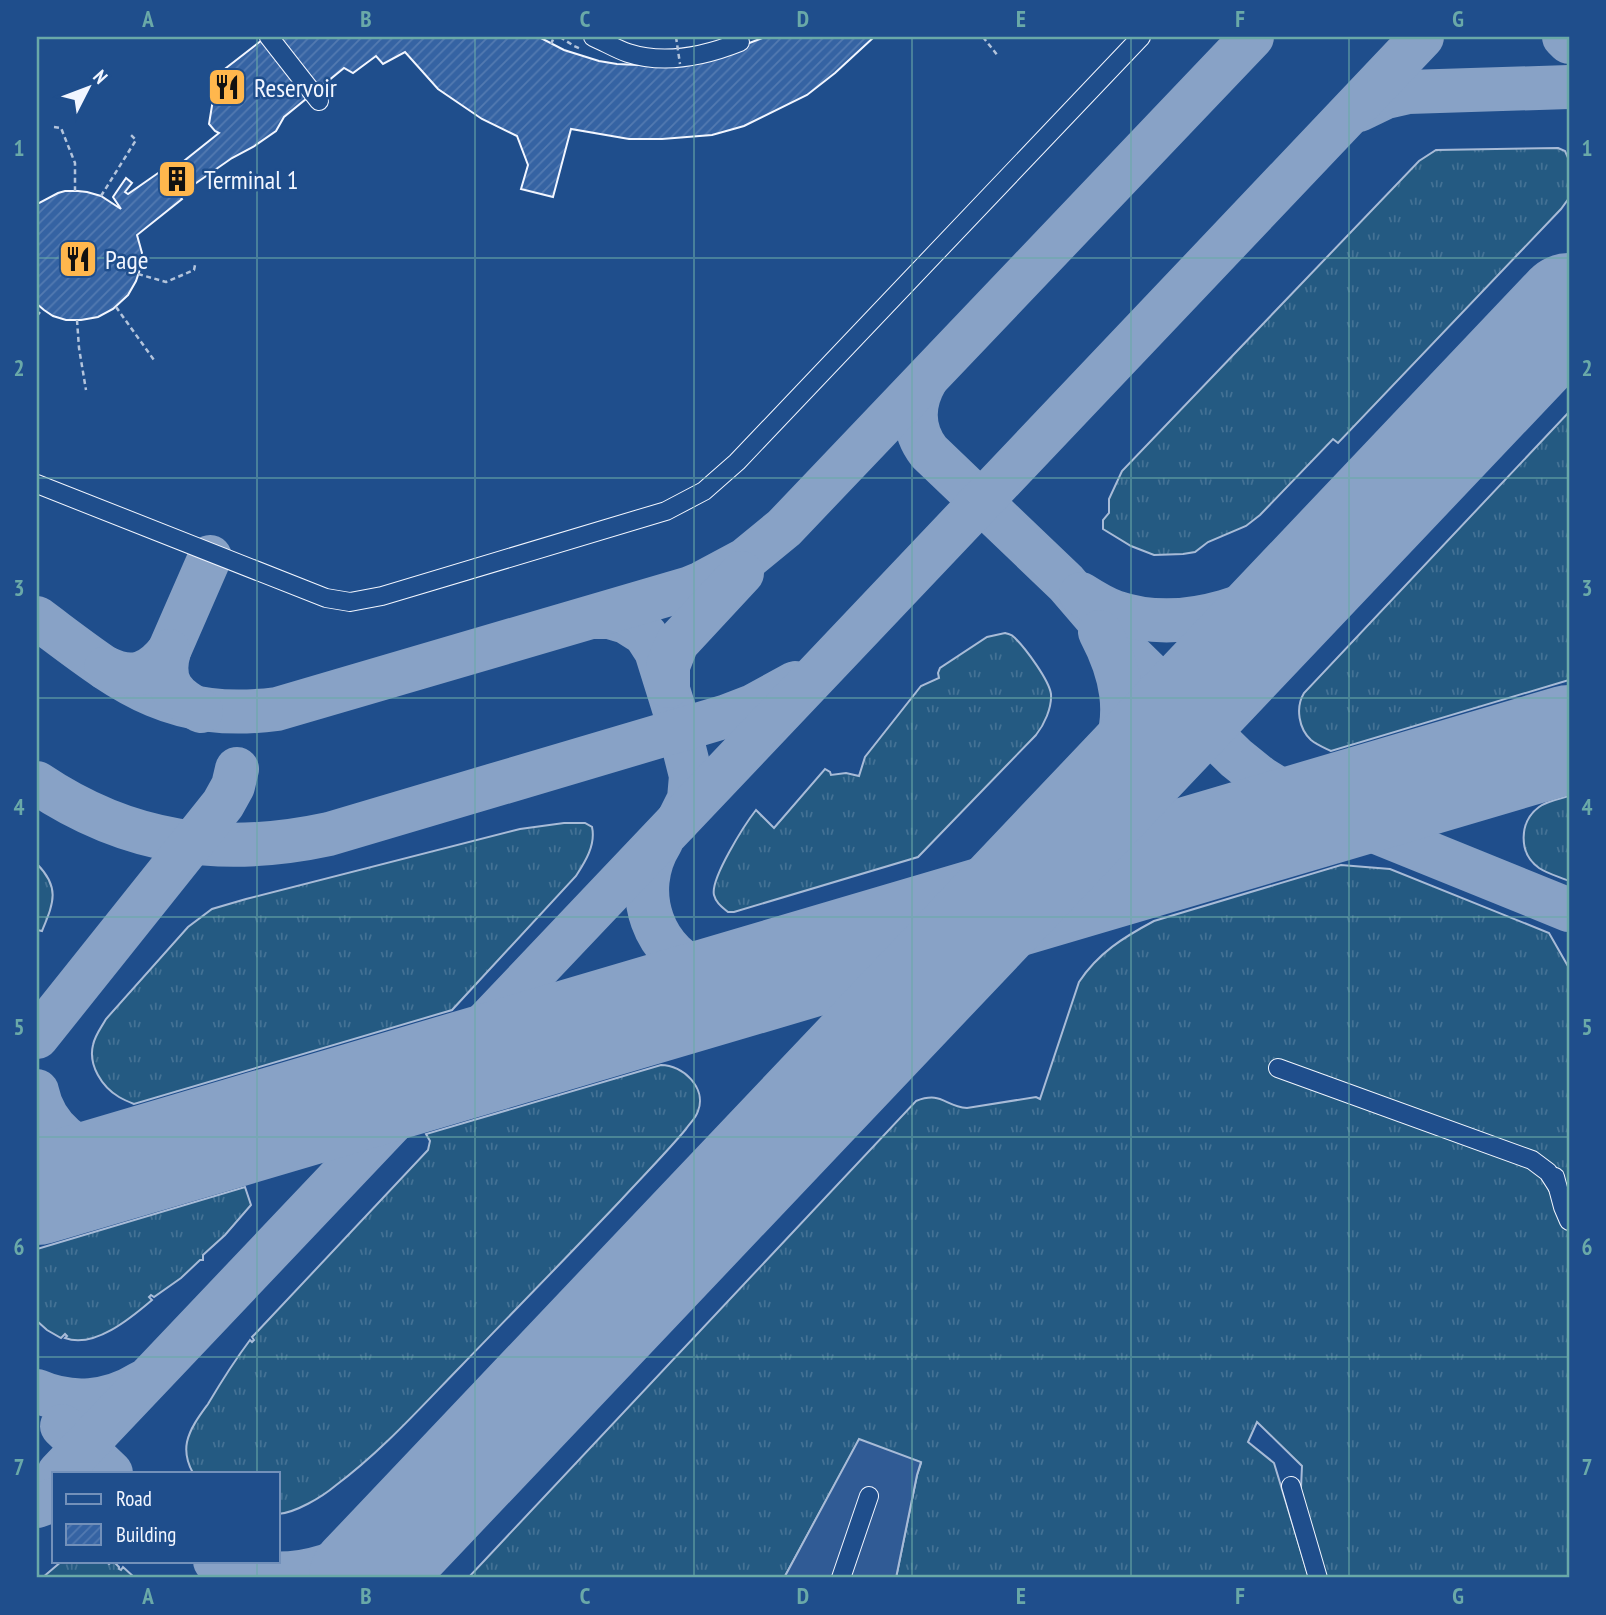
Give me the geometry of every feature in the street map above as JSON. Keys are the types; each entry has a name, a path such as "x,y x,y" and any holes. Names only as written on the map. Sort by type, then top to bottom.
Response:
{"street":[{"path":"268,37 319,101"},
{"path":"593,37 629,53 656,58 699,55 740,42"},
{"path":"37,484 326,598 351,602 372,599 666,511 704,491 737,462 1141,37"},
{"path":"1278,1068 1532,1160 1548,1172 1557,1186"},
{"path":"1551,1160 1569,1221"},
{"path":"1292,1486 1318,1578"},
{"path":"841,1578 869,1496"}],"path":[{"path":"551,44 554,37"},
{"path":"676,37 681,64"},
{"path":"983,37 998,55"},
{"path":"54,127 61,128 75,163 75,191"},
{"path":"101,196 136,140 131,135"},
{"path":"138,274 166,282 194,270 195,265"},
{"path":"116,307 154,360"},
{"path":"37,316 42,309"},
{"path":"77,320 86,390"}],"green space":[{"path":"1558,148 1565,151 1569,160 1569,198 1561,209 1338,443 1333,439 1260,515 1246,526 1208,542 1195,552 1183,554 1154,555 1131,546 1103,529 1103,520 1109,513 1109,499 1122,471 1419,161 1436,150"},
{"path":"1569,412 1569,680 1331,751 1311,740 1300,718 1304,693"},
{"path":"1005,633 1020,643 1046,681 1051,694 1047,716 1036,735 918,857 734,912 728,912 720,905 714,895 717,877 756,810 774,828 825,769 831,775 846,773 859,776 865,757 921,686 939,678 940,668 987,637"},
{"path":"1569,796 1569,881 1539,868 1532,862 1524,846 1524,838 1532,813 1549,802"},
{"path":"585,823 592,827 591,847 583,865 576,876 452,1010 134,1104 113,1093 98,1075 93,1060 93,1045 106,1019 188,927 212,909 520,829"},
{"path":"37,864 49,881 53,896 42,931 37,930"},
{"path":"1341,865 1390,869 1549,933 1569,968 1569,1578 1321,1578 1300,1510 1302,1466 1257,1422 1248,1442 1274,1463 1309,1578 896,1578 921,1463 859,1440 784,1578 468,1578 916,1101 937,1098 967,1108 1036,1097 1040,1099 1079,982 1112,947 1154,921"},
{"path":"661,1065 685,1073 699,1094 700,1102 694,1118 662,1156 416,1413 369,1458 330,1490 300,1508 280,1514 280,1472 193,1472 186,1450 190,1432 239,1355 250,1340 254,1340 252,1337 428,1150 430,1141 426,1134"},
{"path":"245,1187 251,1205 203,1255 203,1260 154,1297 151,1295 149,1297 152,1300 123,1323 100,1336 76,1340 65,1338 65,1334 61,1338 37,1321 37,1249"},
{"path":"61,1562 114,1562 119,1569 123,1567 135,1578 42,1578"}],"shaded area":[{"path":"859,1439 921,1462 896,1578 784,1578"}],"building":[{"name":"Terminal 1","path":"266,37 539,37 564,50 599,61 659,66 700,62 765,37 874,37 807,95 744,126 712,135 662,139 629,139 571,129 553,197 521,189 528,165 517,136 482,119 438,89 405,52 383,64 376,56 353,73 344,68 284,117 276,131 179,195 182,199 137,235 142,253 141,266 128,295 113,309 98,317 81,320 66,320 44,310 37,304 37,204 58,193 78,191 101,196 121,209 113,197 126,178 132,183 125,192 128,194 161,171 165,176 219,133 209,124 217,75"}],"taxiway":[{"path":"37,618 94,660 146,692 205,709 238,712 277,709 702,583 745,560 784,528 1252,37"},
{"path":"60,1472 1422,37"},
{"path":"1564,37 1569,42"},
{"path":"1359,110 1386,97 1408,92 1569,87"},
{"path":"926,380 918,398 916,417 919,435 929,452 1066,583 1115,640 1236,758 1261,778 1295,799 1569,910"},
{"path":"169,651 210,557"},
{"path":"1081,594 1111,610 1142,619 1197,618 1225,612 1251,602 1326,564"},
{"path":"668,686 668,666 677,643 742,573"},
{"path":"594,617 609,617 626,622 645,634 656,651 691,776 689,799 678,821"},
{"path":"1057,846 1093,795 1117,746 1122,720 1121,694 1114,664 1100,632"},
{"path":"106,668 125,674 141,673 155,665 169,651 166,672 172,688 183,700 201,711"},
{"path":"37,783 106,820 142,832 177,840 214,844 290,841 329,834 727,716 753,706 795,683"},
{"path":"37,1037 223,804 233,786 237,769"},
{"path":"661,842 652,861 648,881 652,920 661,938 674,954 690,966 709,974 731,977 768,975"},
{"path":"37,1091 54,1127 86,1151 113,1158 162,1155"},
{"path":"37,1391 63,1399 90,1400 116,1395 141,1383"},
{"path":"62,1426 110,1472"},
{"path":"37,1506 52,1501"},
{"path":"218,1562 274,1574 327,1566 376,1543 427,1511"}],"runway":[{"path":"363,1578 1569,307"},
{"path":"37,1191 1569,739"}],"place":[{"name":"Reservoir","path":"227,87"},
{"name":"Terminal 1","path":"177,179"},
{"name":"Page","path":"78,259"}]}
